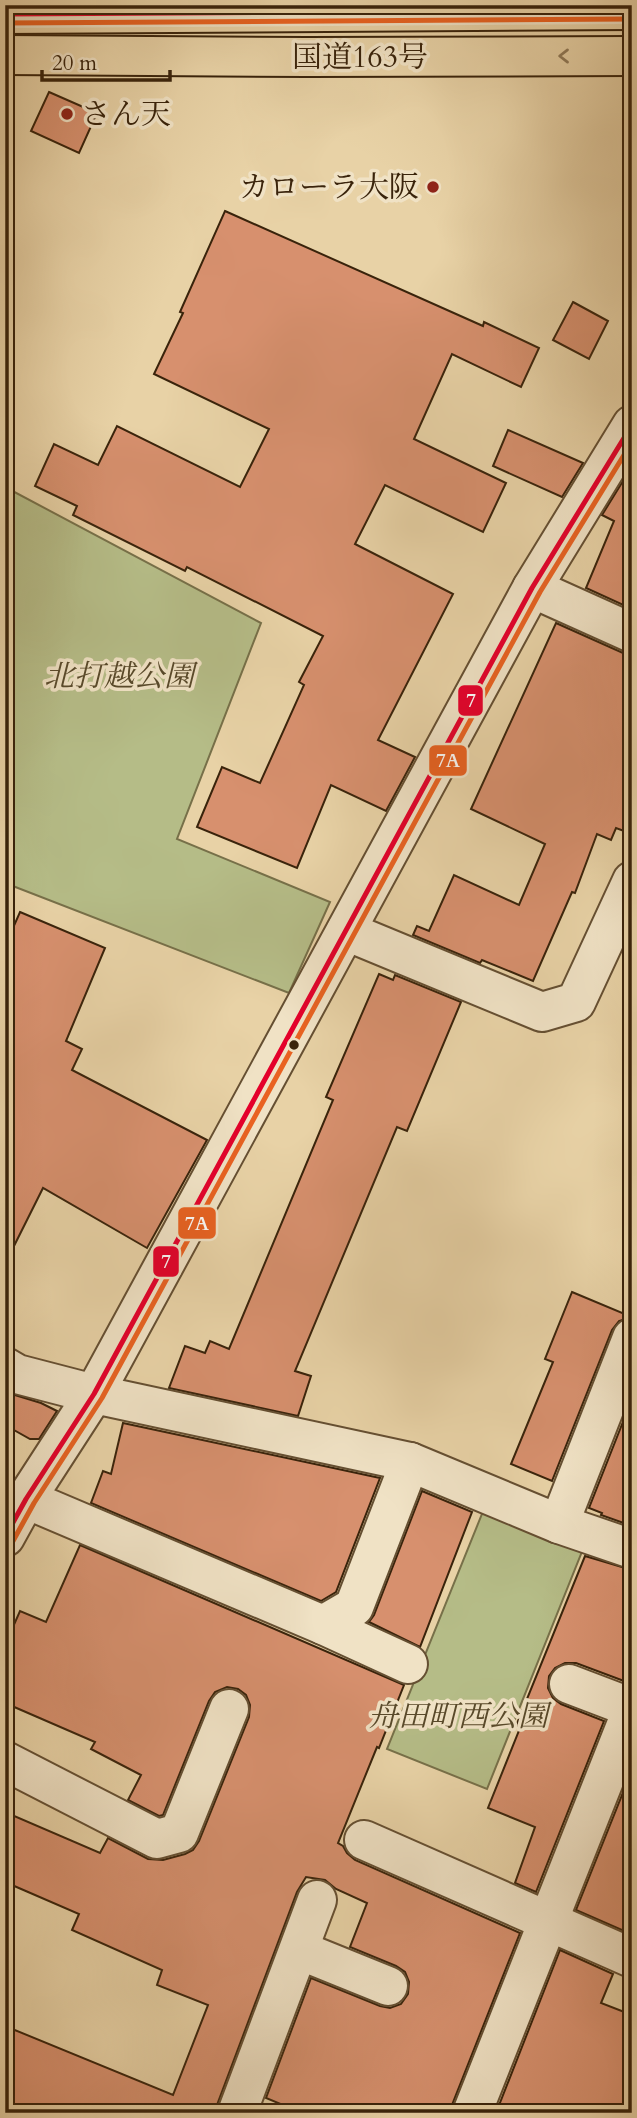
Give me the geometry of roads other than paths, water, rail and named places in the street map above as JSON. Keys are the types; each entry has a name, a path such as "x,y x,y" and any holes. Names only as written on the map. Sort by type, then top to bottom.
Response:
{"highway":[{"name":"国道163号","path":"5,14 632,10"},
{"name":"国道163号","path":"5,55 632,56"}],"street":[{"path":"5,1537 26,1499 94,1394 533,587 632,425"},
{"path":"533,587 632,633"},
{"path":"346,931 542,1012 576,1002 632,881"},
{"path":"559,1524 632,1338"},
{"path":"5,1367 17,1374 94,1394 410,1462 559,1524 632,1549"},
{"path":"323,1625 354,1607 410,1462"},
{"path":"26,1499 408,1664"},
{"path":"472,2113 632,1709 569,1684"},
{"path":"5,1761 157,1839 179,1833 229,1709"},
{"path":"364,1840 632,1958"},
{"path":"242,2111 317,1900"},
{"path":"299,1950 388,1986"}],"place":[{"name":"さん天","path":"67,114"},
{"name":"カローラ大阪","path":"433,187"}],"park label":[{"name":"北打越公園","path":"119,676"},
{"name":"舟田町西公園","path":"458,1716"}]}
